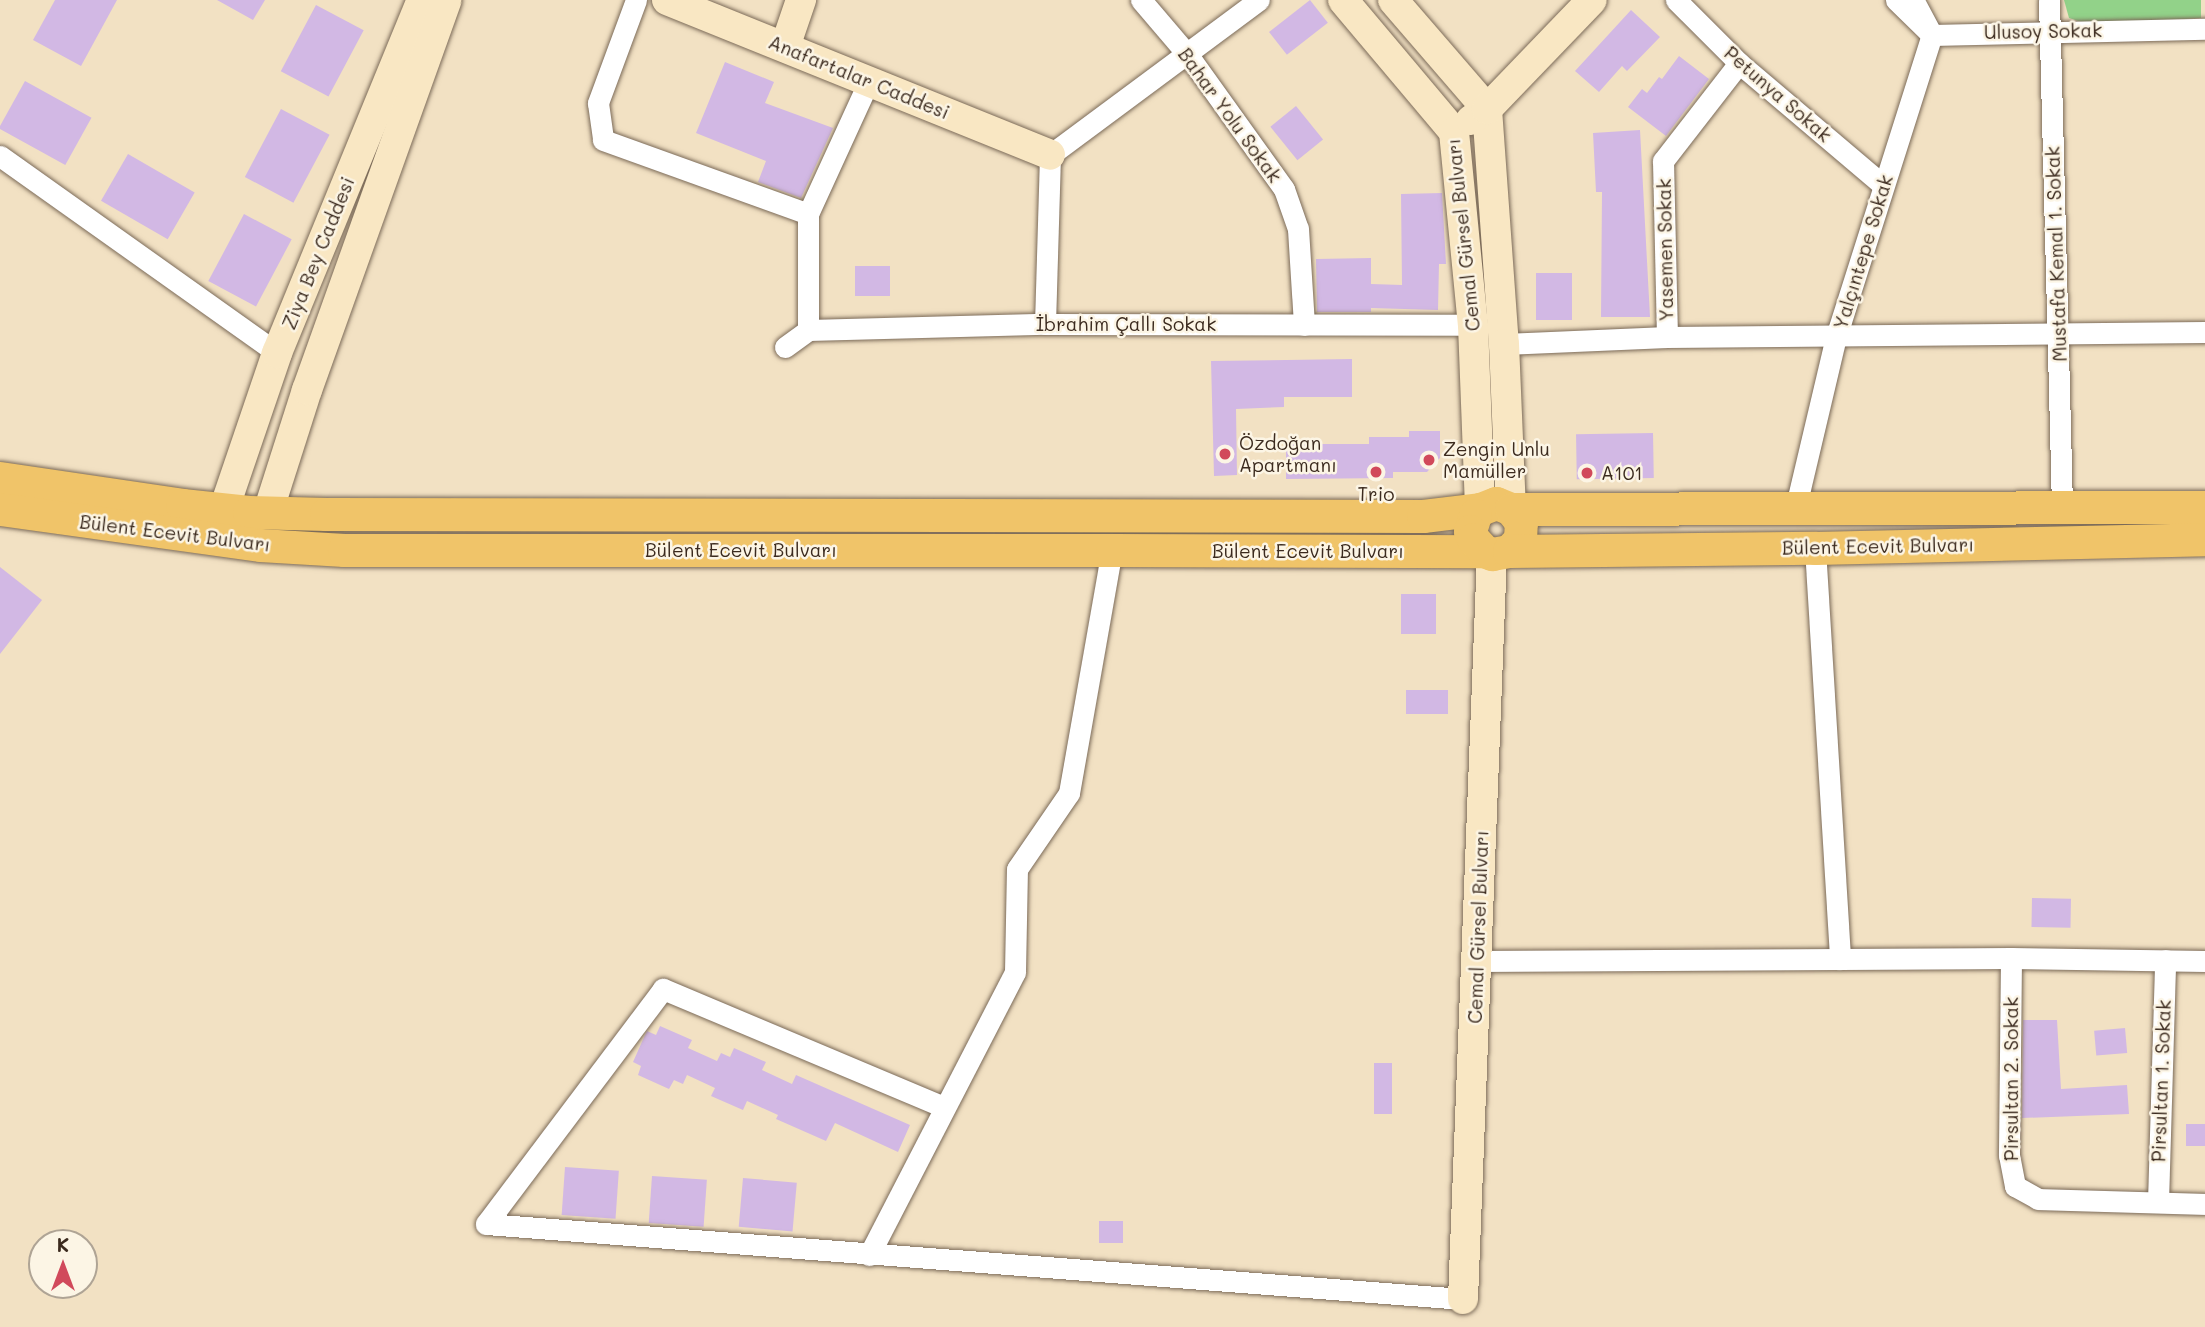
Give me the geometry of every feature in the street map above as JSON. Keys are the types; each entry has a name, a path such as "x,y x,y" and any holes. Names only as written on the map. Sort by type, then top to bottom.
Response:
{"main road":[{"name":"Bülent Ecevit Bulvarı","path":"0,478 224,509 268,512 1423,516 1496,509 2205,507"},
{"name":"Bülent Ecevit Bulvarı","path":"0,509 260,545 344,550 1495,552 2205,539"},
{"path":"1496,509 1517,514 1522,530 1520,538 1495,552 1473,539 1470,531 1475,515 1496,509"}],"street":[{"name":"Ziya Bey Caddesi","path":"224,509 277,353 422,0"},
{"name":"Ziya Bey Caddesi","path":"268,512 307,390 447,0"},
{"path":"636,0 598,103 603,140 808,214"},
{"name":"Anafartalar Caddesi","path":"667,0 1050,155"},
{"path":"785,47 801,0"},
{"name":"Bahar Yolu Sokak","path":"1141,0 1188,55 1283,189 1298,229 1304,324"},
{"path":"1045,324 1050,155 1259,0"},
{"name":"Cemal Gürsel Bulvarı","path":"1343,0 1454,132 1496,509"},
{"path":"1393,0 1488,109"},
{"path":"1454,132 1488,109 1592,0"},
{"name":"Petunya Sokak","path":"1676,0 1739,63 1883,185"},
{"path":"1896,0 1932,35"},
{"path":"1913,0 1932,35"},
{"name":"Mustafa Kemal 1. Sokak","path":"2049,0 2062,508"},
{"name":"Ulusoy Sokak","path":"1932,35 2049,30 2205,29"},
{"name":"Yalçıntepe Sokak","path":"1796,510 1836,337 1932,35"},
{"name":"Yasemen Sokak","path":"1667,337 1663,161 1739,63"},
{"path":"785,347 808,330 808,214 869,81"},
{"name":"Cemal Gürsel Bulvarı","path":"1488,109 1504,344 1496,509"},
{"path":"0,156 277,353"},
{"name":"İbrahim Çallı Sokak","path":"808,330 1045,324 1474,325"},
{"path":"1504,344 1667,337 1836,337 2059,331 2205,332"},
{"path":"1815,548 1840,959"},
{"path":"869,1255 1015,972 1017,869 1069,793 1112,550"},
{"name":"Cemal Gürsel Bulvarı","path":"1463,1299 1495,552"},
{"path":"1476,961 2011,958 2205,961"},
{"name":"Pirsultan 2. Sokak","path":"2011,958 2009,1155 2015,1186 2038,1199 2158,1202"},
{"name":"Pirsultan 1. Sokak","path":"2158,1202 2165,960"},
{"path":"944,1107 663,989 486,1224 1463,1299"},
{"path":"2158,1202 2205,1204"}],"green space":[{"path":"2064,0 2201,0 2201,18 2091,25 2069,18"}],"building":[{"path":"55,0 117,0 81,66 33,40"},
{"path":"217,0 265,0 253,20"},
{"path":"1310,0 1328,23 1287,55 1269,32"},
{"path":"316,5 364,30 328,97 281,71"},
{"path":"1631,10 1660,37 1627,71 1622,66 1599,92 1575,71"},
{"path":"1679,56 1709,79 1666,136 1628,107 1642,89 1647,93 1659,77 1662,79"},
{"path":"725,62 774,82 765,103 833,128 801,198 758,182 766,161 696,133"},
{"path":"25,81 91,118 65,165 0,129"},
{"path":"1296,106 1323,139 1297,160 1270,127"},
{"path":"281,109 330,135 293,203 245,177"},
{"path":"1640,130 1650,317 1601,317 1602,192 1596,192 1593,133"},
{"path":"128,154 195,192 168,239 101,201"},
{"path":"1442,193 1446,264 1439,264 1438,310 1371,308 1371,312 1317,312 1316,259 1371,258 1371,284 1402,285 1401,194"},
{"path":"244,214 292,239 256,306 208,281"},
{"path":"855,266 890,266 890,296 855,296"},
{"path":"1536,273 1572,273 1572,320 1536,320"},
{"path":"1352,359 1352,397 1284,397 1284,407 1236,409 1237,475 1214,476 1211,361"},
{"path":"1409,431 1440,431 1440,458 1427,472 1393,472 1393,478 1286,479 1286,444 1369,444 1369,437 1409,437"},
{"path":"1653,433 1654,478 1577,479 1576,434"},
{"path":"0,567 42,600 0,654"},
{"path":"1401,594 1436,594 1436,634 1401,634"},
{"path":"1406,690 1448,690 1448,714 1406,714"},
{"path":"2032,898 2071,899 2070,928 2031,927"},
{"path":"2023,1020 2057,1020 2061,1089 2127,1085 2129,1114 2022,1118"},
{"path":"660,1026 692,1040 688,1048 717,1061 721,1053 730,1057 734,1048 766,1062 762,1070 792,1084 796,1075 910,1125 898,1152 835,1123 826,1141 776,1119 778,1115 747,1101 743,1110 711,1096 715,1088 687,1075 683,1084 674,1080 669,1089 638,1075 641,1066 633,1062 645,1035 647,1031 656,1035"},
{"path":"2125,1028 2127,1053 2096,1056 2094,1031"},
{"path":"1374,1063 1392,1063 1392,1114 1374,1114"},
{"path":"2186,1124 2205,1124 2205,1146 2186,1146"},
{"path":"565,1167 619,1171 616,1219 562,1215"},
{"path":"652,1176 707,1180 704,1227 649,1223"},
{"path":"743,1178 797,1183 793,1232 739,1227"},
{"path":"1099,1221 1123,1221 1123,1243 1099,1243"}],"place":[{"name":"Özdoğan Apartmanı","path":"1225,454"},
{"name":"Zengin Unlu Mamüller","path":"1429,460"},
{"name":"Trio","path":"1376,472"},
{"name":"A101","path":"1587,473"}]}
